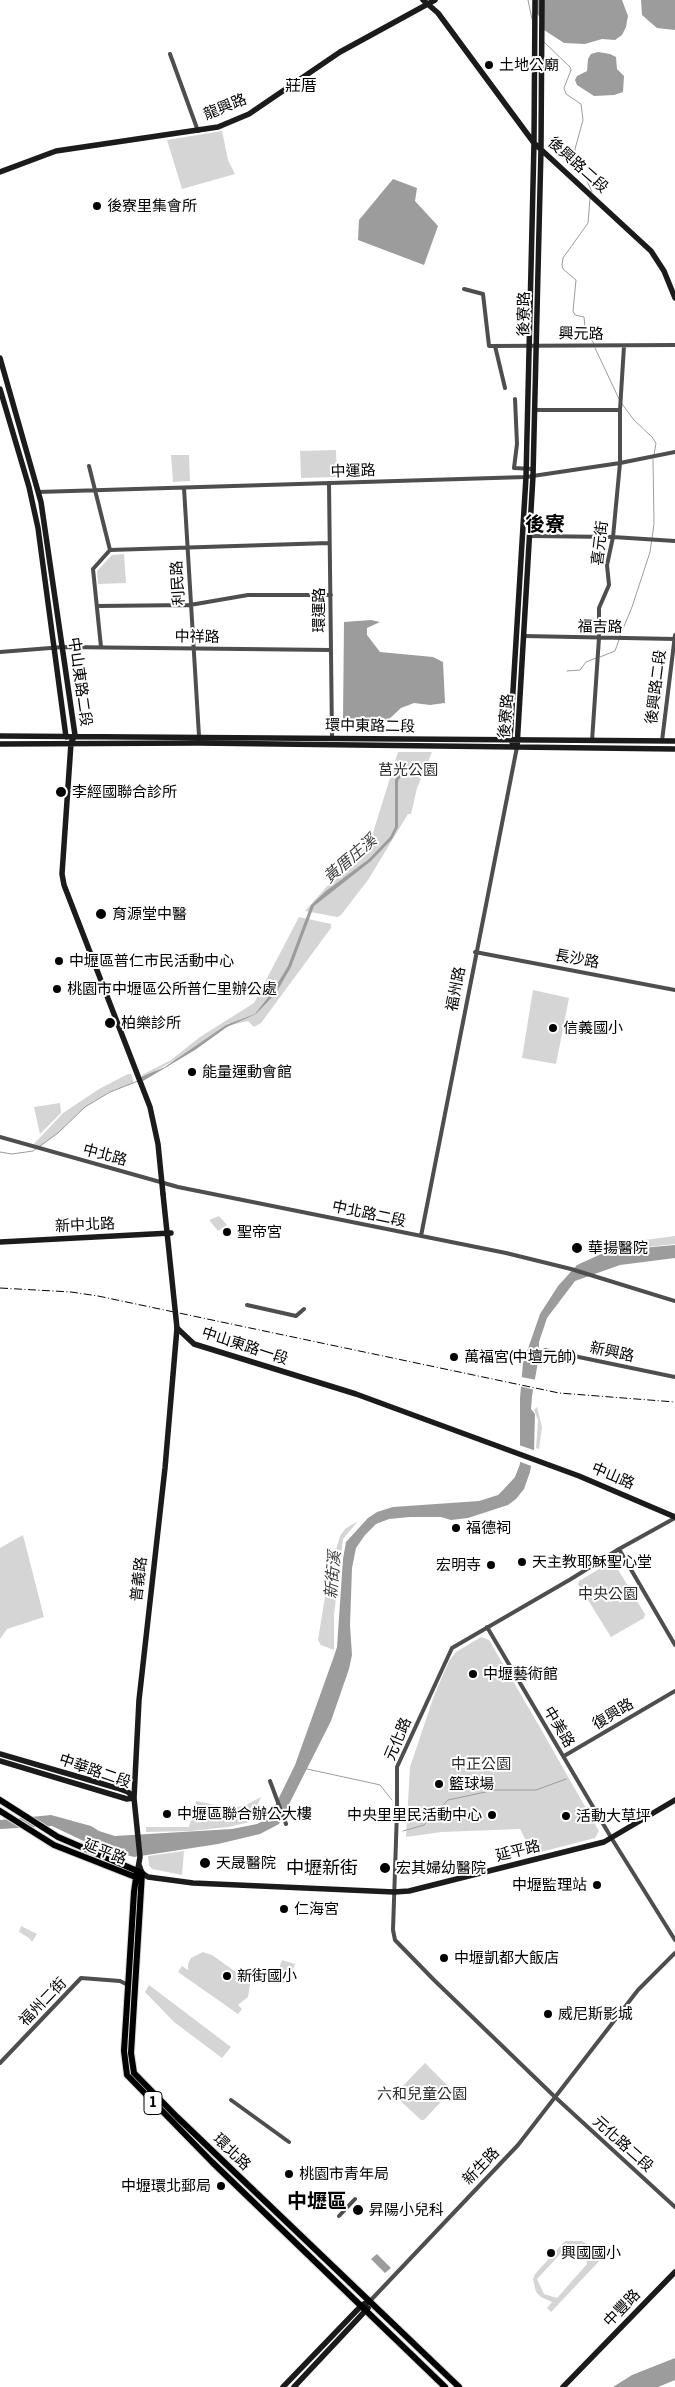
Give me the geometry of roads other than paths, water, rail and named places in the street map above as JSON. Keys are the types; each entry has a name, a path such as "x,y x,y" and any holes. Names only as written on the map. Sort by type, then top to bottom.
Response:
{"main road":[{"name":"延平路","path":"0,1800 58,1837 141,1874"},
{"name":"延平路","path":"0,1811 54,1845 141,1874"},
{"name":"環北路","path":"141,1874 128,1985 124,2063 127,2075 143,2093 445,2387"},
{"name":"環北路","path":"141,1874 136,1991 131,2053 134,2073 459,2387"}],"street":[{"name":"龍興路","path":"0,172 56,151 218,127 248,114 340,52 425,2 435,0"},
{"name":"後寮路","path":"510,740 534,410 535,0"},
{"name":"後寮路","path":"530,469 541,149 542,0"},
{"name":"後興路二段","path":"425,2 438,13 534,143 644,242 658,260 675,298"},
{"path":"170,54 198,131"},
{"name":"興元路","path":"464,289 483,294 488,344 490,346 675,345"},
{"path":"495,346 505,388"},
{"name":"喜元街","path":"592,741 599,638 598,608 609,585 607,565 613,536 620,463 620,410 624,346"},
{"name":"中山東路二段","path":"0,358 39,492 75,736 71,743 64,736 38,528 30,492 0,389"},
{"path":"515,399 518,444 514,468 530,469"},
{"path":"534,410 620,410"},
{"name":"中運路","path":"30,492 529,476 620,463 675,452"},
{"path":"89,466 110,550"},
{"name":"後寮路","path":"517,744 530,536 529,476"},
{"name":"環運路","path":"329,483 332,737"},
{"name":"利民路","path":"184,488 199,736"},
{"path":"530,536 613,536 675,541"},
{"path":"101,648 93,569 110,550 329,543"},
{"path":"97,606 190,605 248,595 331,595"},
{"name":"後興路二段","path":"662,741 675,635"},
{"name":"福吉路","path":"524,636 675,639"},
{"name":"中祥路","path":"0,652 63,647 330,650"},
{"name":"環中東路二段","path":"0,736 332,737 444,741 510,740 517,744 592,741 675,741"},
{"path":"71,743 62,874 66,891 140,1081 155,1125 177,1328"},
{"name":"環中東路二段","path":"0,744 517,744 675,749"},
{"name":"福州路","path":"421,1236 517,744"},
{"name":"長沙路","path":"475,952 675,990"},
{"name":"中北路","path":"0,1137 162,1182"},
{"name":"中北路二段","path":"162,1182 178,1187 421,1236 571,1269 675,1301"},
{"name":"新中北路","path":"0,1242 171,1233"},
{"path":"247,1305 296,1316 304,1309"},
{"name":"中山東路一段","path":"177,1328 194,1344 356,1394 540,1461"},
{"name":"普義路","path":"141,1874 134,1798 139,1700 165,1468 177,1328"},
{"name":"新興路","path":"545,1350 675,1377"},
{"name":"中山路","path":"540,1461 675,1517"},
{"name":"元化路","path":"555,2097 395,1940 393,1930 397,1767 452,1648 675,1517"},
{"path":"618,1549 675,1645"},
{"name":"中美路","path":"487,1627 612,1839 675,1940"},
{"name":"復興路","path":"564,1756 675,1691"},
{"name":"中華路二段","path":"0,1754 117,1788 128,1792 134,1798"},
{"name":"中華路二段","path":"0,1761 127,1799 134,1798"},
{"path":"270,1781 278,1798 286,1824"},
{"name":"延平路","path":"141,1874 193,1883 394,1892 409,1891 612,1839 675,1800"},
{"name":"新生路","path":"294,2387 370,2301 518,2145 638,1990 675,1953"},
{"name":"福州二街","path":"0,2062 81,1978 120,1981 128,1985"},
{"path":"128,1985 136,1991"},
{"name":"元化路二段","path":"555,2097 675,2207"},
{"path":"231,2100 289,2142"},
{"path":"245,2193 250,2187"},
{"path":"339,2216 355,2199"},
{"path":"306,2251 311,2245"},
{"name":"中豐路","path":"563,2387 675,2272"},
{"path":"282,2387 364,2308"}],"waterway":[{"path":"528,0 532,19"},
{"path":"544,42 571,70 564,88 566,94 581,104 583,120 575,149 576,157 592,192"},
{"path":"590,198 588,223 563,258 562,265 563,269 576,280 573,311 575,315 584,317 585,327 594,344"},
{"path":"595,348 620,401"},
{"path":"622,404 656,443 654,455"},
{"path":"620,636 632,607 650,552 654,524 653,459"},
{"path":"600,657 615,651 619,640"},
{"path":"567,671 580,670 586,662 596,658"},
{"name":"黃厝庄溪","path":"166,1067 177,1059"},
{"name":"黃厝庄溪","path":"0,1152 12,1154 33,1151 58,1133 85,1107 110,1092 138,1081"},
{"path":"307,1769 380,1785 392,1800"},
{"path":"403,1831 424,1825 448,1800 495,1790 536,1790 566,1779"}],"railway":[{"path":"0,1288 71,1292 98,1296 559,1393 675,1402"}],"place":[{"name":"土地公廟","path":"489,65"},
{"name":"後寮里集會所","path":"97,206"},
{"name":"李經國聯合診所","path":"61,792"},
{"name":"育源堂中醫","path":"101,914"},
{"name":"中壢區普仁市民活動中心","path":"59,961"},
{"name":"桃園市中壢區公所普仁里辦公處","path":"57,989"},
{"name":"柏樂診所","path":"110,1023"},
{"name":"信義國小","path":"553,1028"},
{"name":"能量運動會館","path":"192,1072"},
{"name":"聖帝宮","path":"227,1232"},
{"name":"華揚醫院","path":"577,1248"},
{"name":"萬福宮(中壇元帥)","path":"454,1357"},
{"name":"福德祠","path":"456,1528"},
{"name":"天主教耶穌聖心堂","path":"522,1562"},
{"name":"宏明寺","path":"491,1565"},
{"name":"中壢藝術館","path":"473,1674"},
{"name":"籃球場","path":"439,1784"},
{"name":"中壢區聯合辦公大樓","path":"167,1814"},
{"name":"中央里里民活動中心","path":"492,1815"},
{"name":"活動大草坪","path":"566,1816"},
{"name":"天晟醫院","path":"205,1863"},
{"name":"宏其婦幼醫院","path":"385,1868"},
{"name":"中壢監理站","path":"597,1885"},
{"name":"仁海宮","path":"284,1909"},
{"name":"中壢凱都大飯店","path":"444,1958"},
{"name":"新街國小","path":"227,1976"},
{"name":"威尼斯影城","path":"548,2014"},
{"name":"桃園市青年局","path":"289,2174"},
{"name":"中壢環北郵局","path":"221,2186"},
{"name":"昇陽小兒科","path":"358,2210"},
{"name":"興國國小","path":"551,2253"}],"district":[{"name":"莊厝","path":"301,86"},
{"name":"後寮","path":"545,525"},
{"name":"中壢新街","path":"322,1868"},
{"name":"中壢區","path":"317,2202"}],"park label":[{"name":"莒光公園","path":"408,770"},
{"name":"中央公園","path":"608,1594"},
{"name":"中正公園","path":"481,1764"},
{"name":"六和兒童公園","path":"422,2094"}],"water label":[{"name":"新街溪","path":"333,1575"}]}
